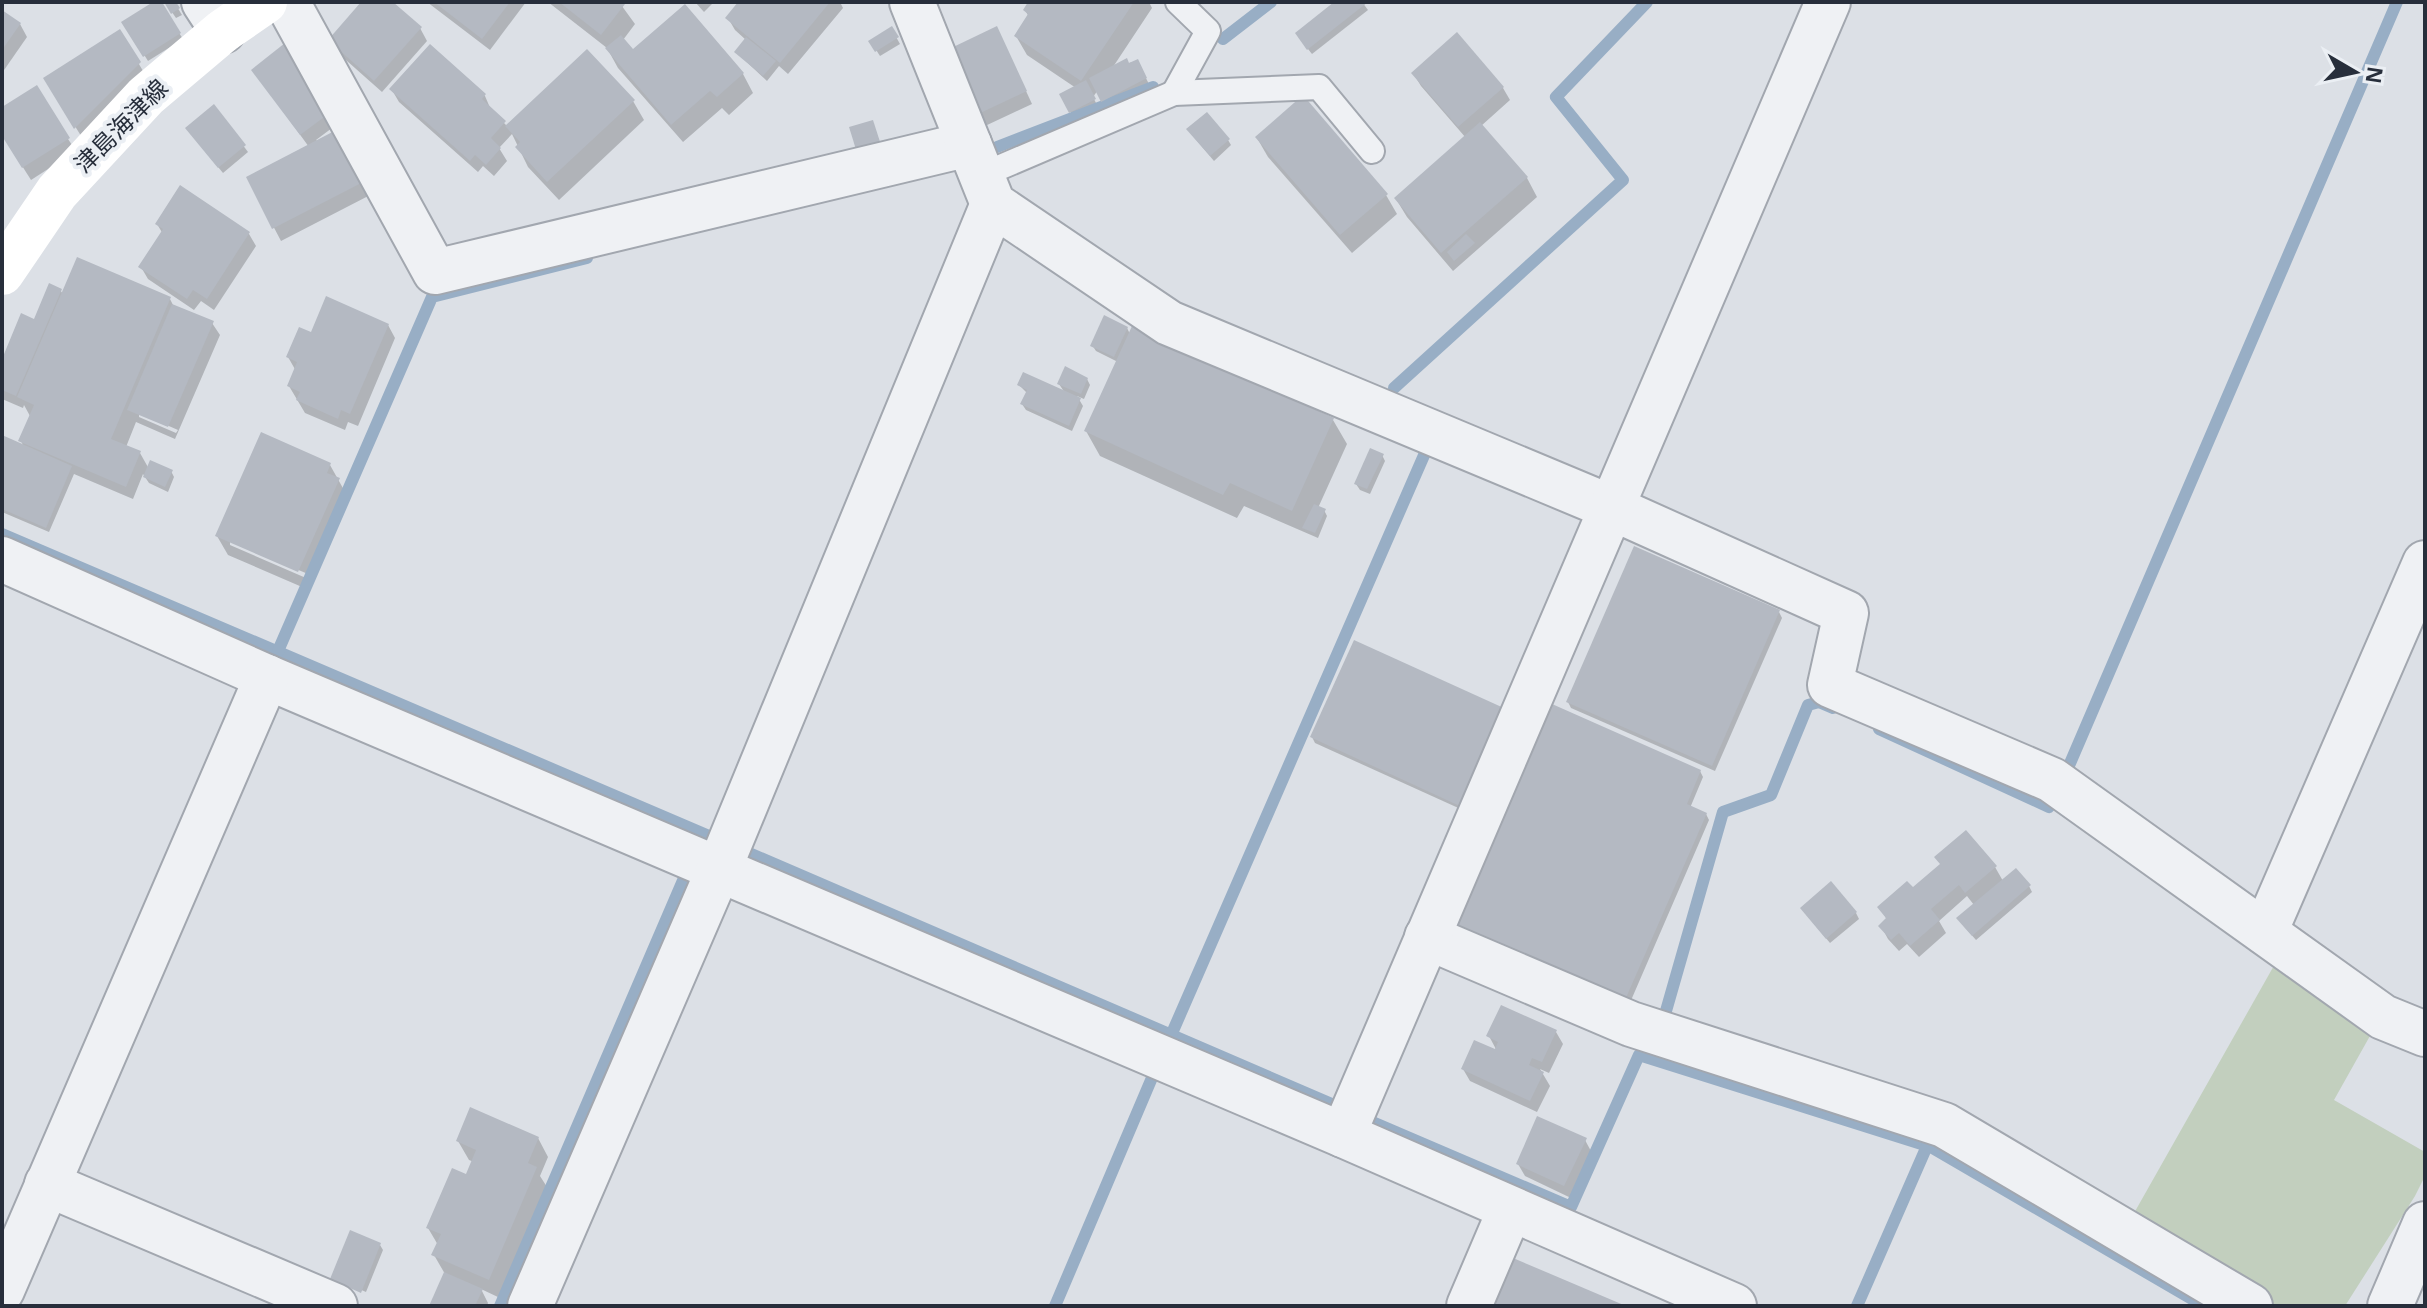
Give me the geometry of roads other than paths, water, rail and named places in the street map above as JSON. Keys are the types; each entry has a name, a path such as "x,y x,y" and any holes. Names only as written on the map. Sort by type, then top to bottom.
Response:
{"main road":[{"name":"津島海津線","path":"2,273 57,192 214,17 265,2"}],"street":[{"path":"287,2 435,272 981,174"},
{"path":"912,2 981,174 1169,323 1610,507 1846,613 1830,685 2052,780 2383,1017 2425,1034"},
{"path":"1343,1135 1828,2"},
{"path":"530,1306 719,869 981,174"},
{"path":"2,559 267,677 1343,1135 1734,1306"},
{"path":"2265,932 2425,563"},
{"path":"2,1290 267,677"},
{"path":"1427,937 1631,1024 1944,1125 2250,1306"},
{"path":"47,1184 335,1306"},
{"path":"1469,1306 1510,1210"},
{"path":"2390,1306 2425,1224"}],"lane":[{"path":"1174,93 1208,31 1178,2"},
{"path":"981,174 1174,93 1319,87 1372,151"}],"waterway":[{"path":"1223,39 1271,2"},
{"path":"1394,388 1623,180 1556,97 1647,2"},
{"path":"2068,768 2397,2"},
{"path":"997,147 1153,87"},
{"path":"278,651 432,297 587,258"},
{"path":"1169,1040 1425,453"},
{"path":"2,534 709,836"},
{"path":"1664,1018 1723,812 1771,795 1808,705 1819,702 1833,708"},
{"path":"1879,729 2049,807 2057,796"},
{"path":"742,850 1334,1105"},
{"path":"500,1306 684,878"},
{"path":"1370,1121 1571,1207 1639,1055 1931,1147 2204,1306"},
{"path":"1055,1306 1154,1073"},
{"path":"1857,1306 1927,1146"}]}
